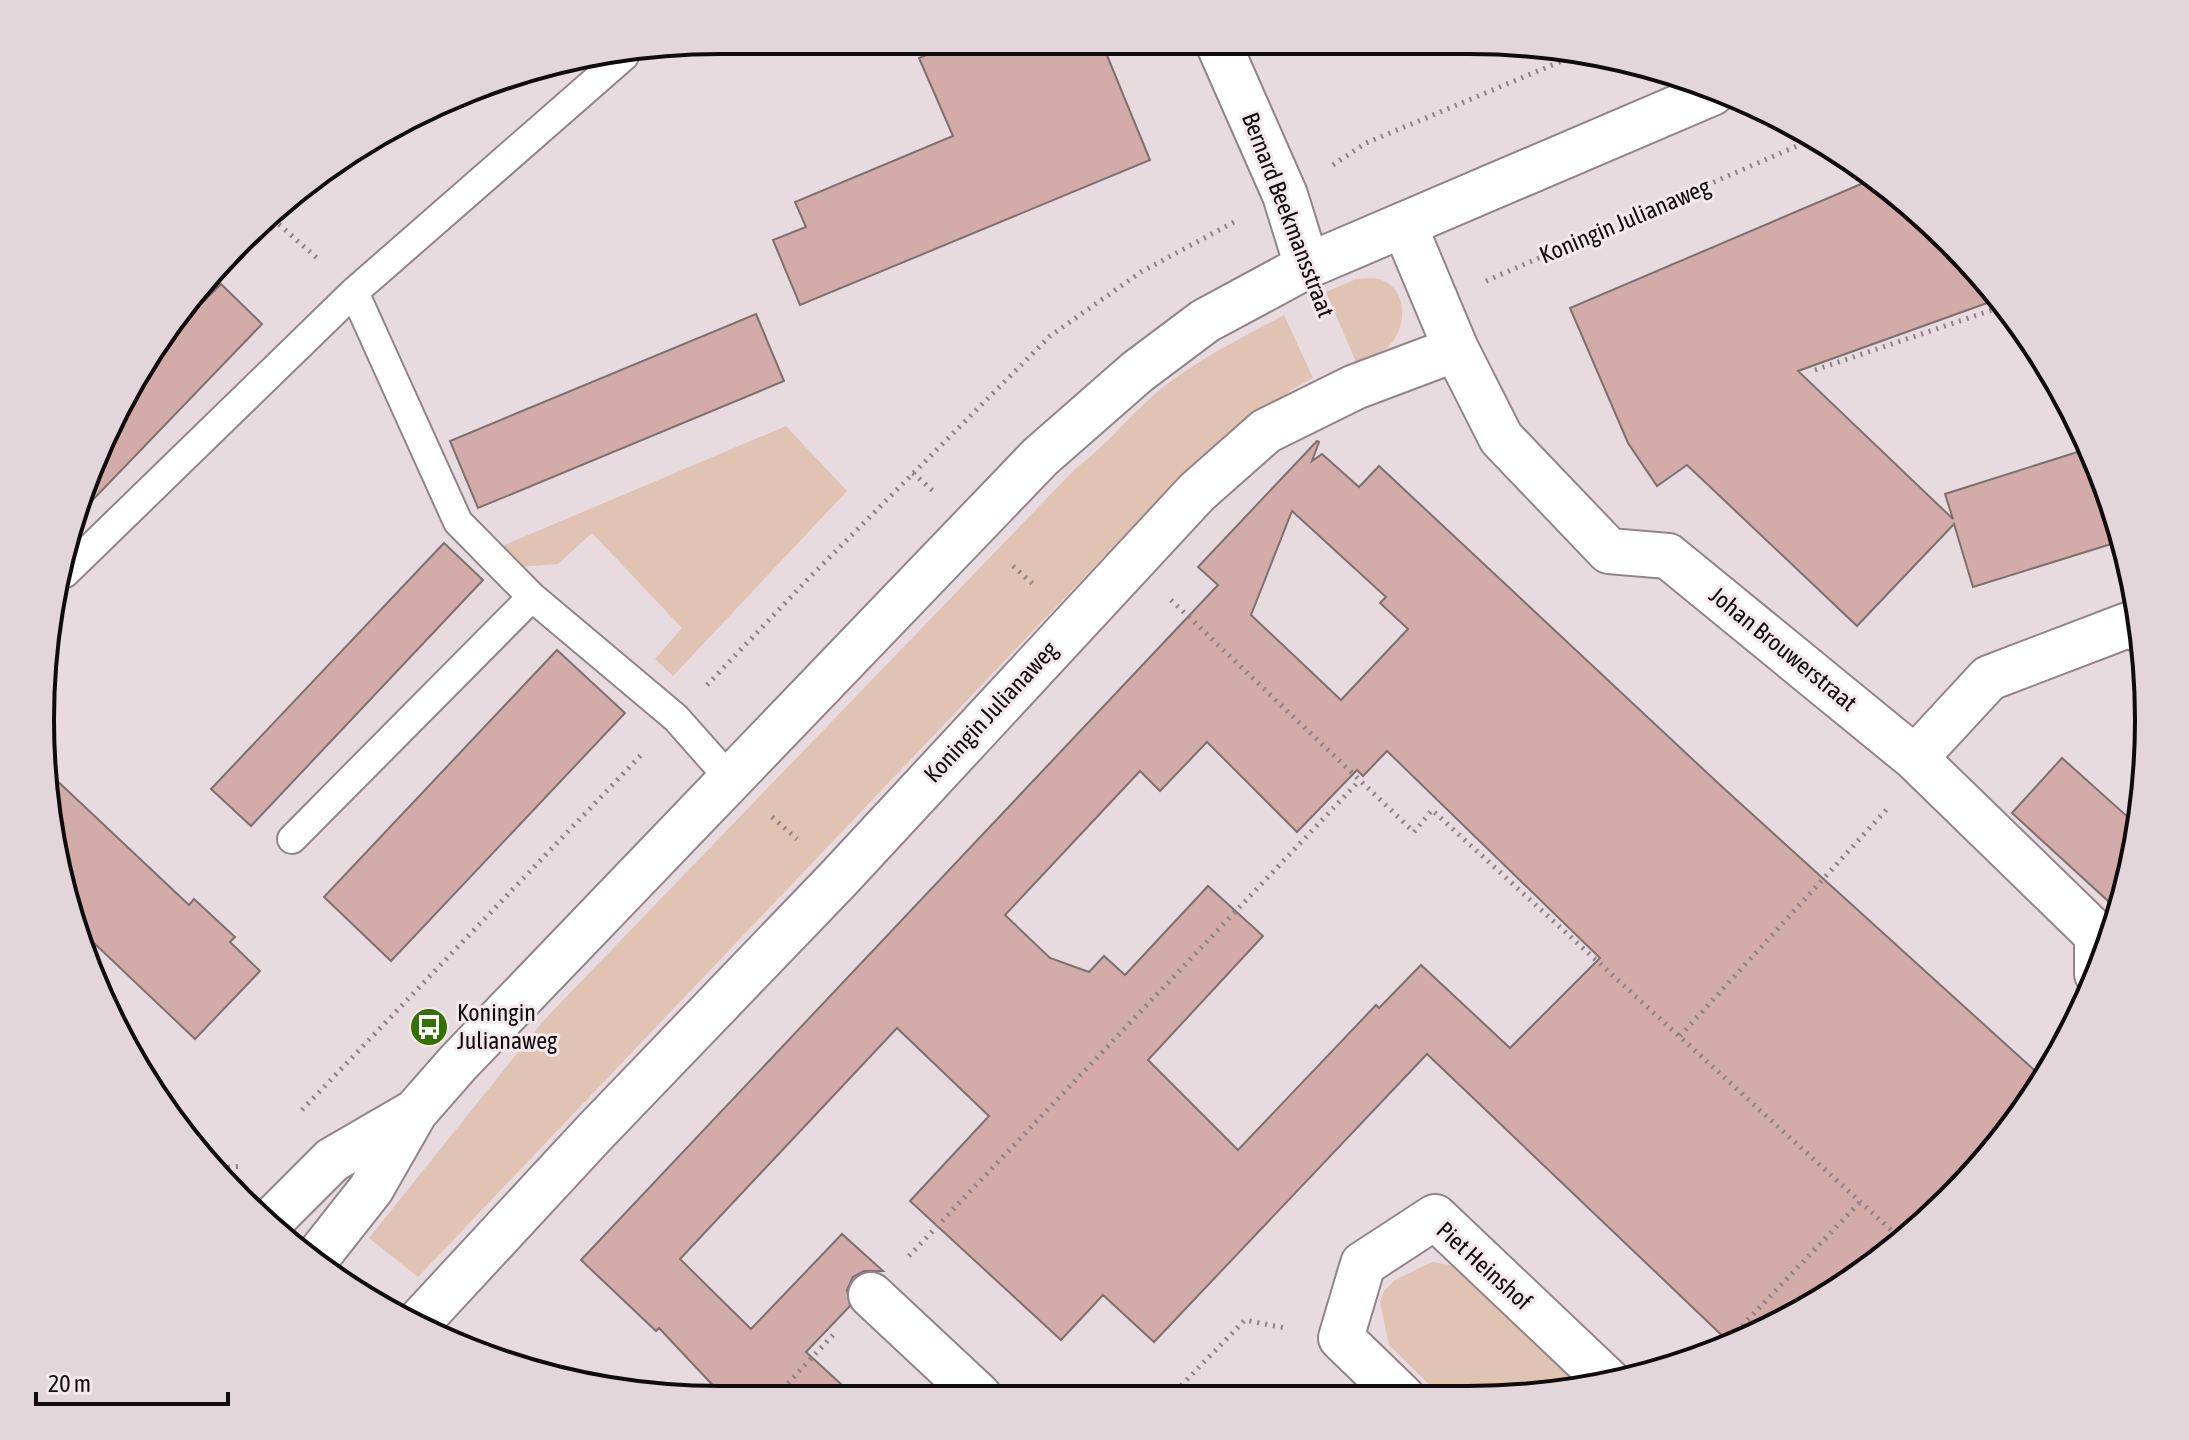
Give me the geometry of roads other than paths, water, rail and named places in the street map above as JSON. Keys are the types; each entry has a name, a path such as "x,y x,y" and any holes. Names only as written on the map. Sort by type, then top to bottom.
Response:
{"street":[{"name":"Bernard Beekmansstraat","path":"1223,54 1285,195 1307,266"},
{"path":"321,1252 371,1189 415,1112 458,1063 1040,457 1137,372 1205,321 1307,266 1703,97"},
{"path":"1404,225 1456,349"},
{"name":"Koningin Julianaweg","path":"424,1316 595,1132 840,877 1197,492 1266,431 1355,387 1456,349"},
{"name":"Johan Brouwerstraat","path":"1456,349 1501,438 1609,551 1668,556 1920,763 2097,935 2097,942"},
{"path":"1920,763 1989,678 2128,625"},
{"path":"276,1216 332,1160 415,1112"},
{"name":"Piet Heinshof","path":"1391,1386 1341,1338 1363,1264 1435,1217 1599,1373"},
{"path":"871,1295 968,1386"}],"lane":[{"path":"73,565 354,292 616,63"},
{"path":"354,292 458,522 532,597 676,718 730,779"},
{"path":"292,839 532,597"}],"place":[{"name":"Koningin Julianaweg","path":"429,1027"}]}
